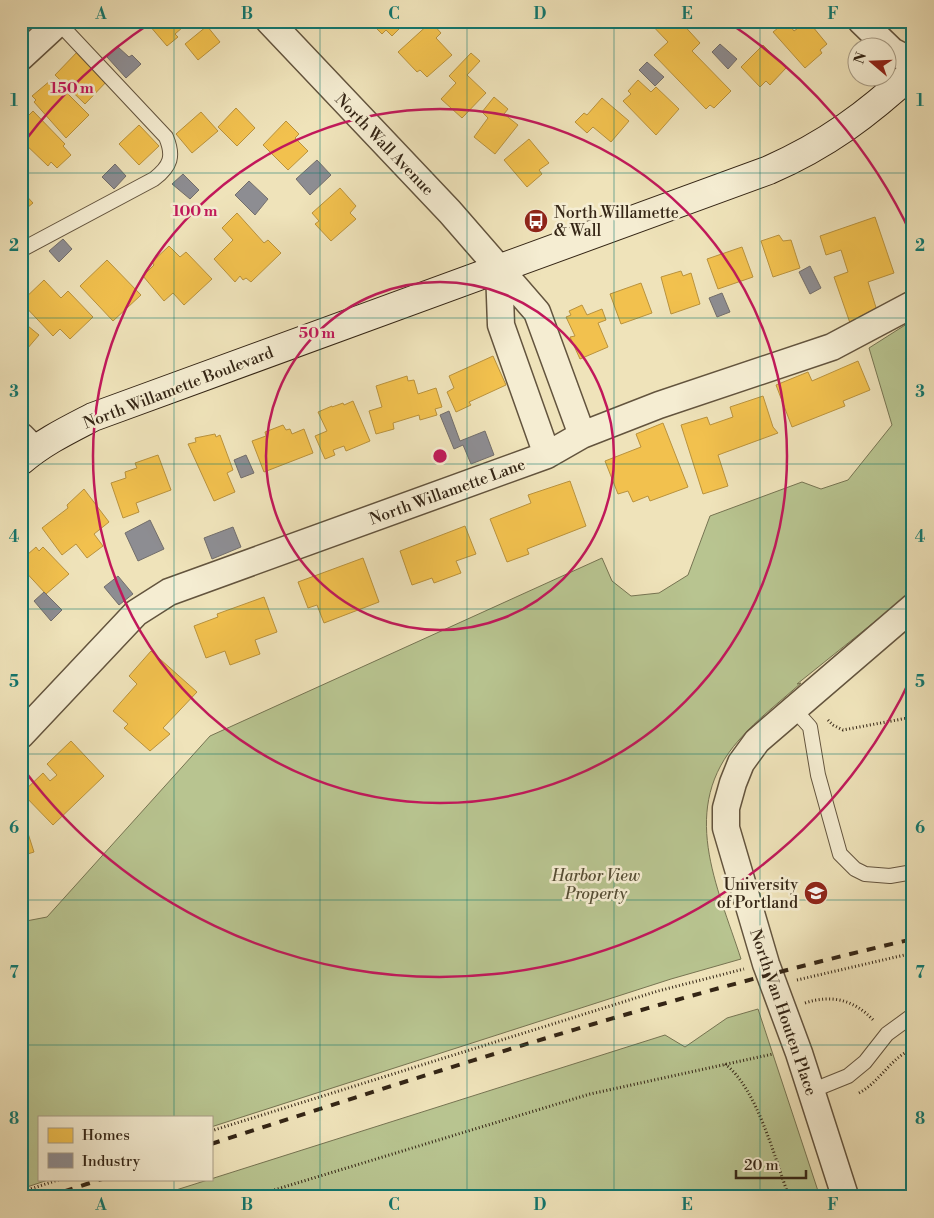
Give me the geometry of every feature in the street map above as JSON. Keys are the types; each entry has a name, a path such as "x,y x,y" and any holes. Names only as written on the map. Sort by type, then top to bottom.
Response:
{"main road":[{"name":"North Willamette Boulevard","path":"26,449 93,417 499,269 795,158 854,124 913,72"}],"street":[{"name":"North Wall Avenue","path":"269,21 450,212 536,312 582,435"},
{"path":"861,21 892,51 913,62"},
{"path":"21,57 58,22"},
{"path":"499,269 501,325 547,455"},
{"name":"North Willamette Lane","path":"21,735 136,613 169,592 547,455 582,435 659,405 832,347 913,304"},
{"name":"North Van Houten Place","path":"846,1197 799,1053 770,975 730,846 726,828 726,808 741,763 757,741 800,702 913,607"}],"lane":[{"path":"21,250 154,179 165,171 171,160 172,150 166,137 58,22"},
{"path":"800,702 810,727 818,775 840,854 855,869 866,874 890,876 913,872"},
{"path":"811,1091 848,1076 865,1062 887,1034 913,1014"}],"path":[{"path":"800,702 833,725 844,730 913,717"},
{"path":"212,1131 658,990 913,953"},
{"path":"783,1010 812,1000 833,998 847,1001 858,1007 877,1025"},
{"path":"251,1197 590,1094 773,1054 799,1053"},
{"path":"724,1064 735,1072 749,1090 789,1197"},
{"path":"21,1192 58,1180"}],"green space":[{"name":"Harbor View Property","path":"913,320 913,591 797,684 801,683 753,725 739,740 721,766 710,792 706,820 708,847 722,903 741,959 671,979 212,1127 212,1116 38,1116 38,1180 48,1180 21,1189 21,922 47,917 210,736 602,558 612,581 631,596 659,593 688,575 710,516 802,482 821,489 848,480 892,425 869,348"},
{"path":"758,1009 820,1197 154,1197 665,1035 685,1047 727,1018"}],"building: Homes":[{"path":"154,21 190,21 175,34 178,37 167,46 149,25"},
{"path":"369,21 407,21 392,36 386,30 382,34"},
{"path":"648,21 680,21 700,43 692,51 731,91 714,108 710,105 706,109 654,55 668,42"},
{"path":"781,21 795,21 790,26 794,31 808,21 827,44 820,50 822,53 805,68 773,32 783,24"},
{"path":"431,22 441,33 436,38 452,55 427,77 420,70 417,72 398,52"},
{"path":"207,26 220,42 198,60 185,44"},
{"path":"763,45 786,68 770,85 766,81 760,87 741,67"},
{"path":"80,49 110,78 85,104 55,75"},
{"path":"471,53 480,61 467,75 486,93 462,118 441,99 456,83 449,76"},
{"path":"51,80 54,84 57,83 89,115 66,138 34,102 36,100 32,96"},
{"path":"638,80 651,92 656,87 679,109 656,135 623,101 631,94 628,91"},
{"path":"494,97 508,109 504,114 518,125 495,154 474,137 488,118 482,112"},
{"path":"602,98 629,121 611,142 593,127 587,133 575,122 584,113 587,115"},
{"path":"236,108 255,128 237,146 218,127"},
{"path":"33,111 65,144 63,146 71,155 57,168 51,162 48,166 21,140 21,123"},
{"path":"201,112 218,131 192,153 176,134"},
{"path":"286,121 299,134 295,138 308,151 288,170 263,145"},
{"path":"139,125 159,146 139,165 119,144"},
{"path":"529,139 549,163 539,170 542,174 527,187 504,160"},
{"path":"340,188 356,206 350,213 356,219 331,241 315,224 319,221 312,213"},
{"path":"21,190 33,203 21,213"},
{"path":"237,213 264,243 268,240 281,253 251,282 246,278 243,280 240,276 235,282 214,259 233,240 222,228"},
{"path":"875,217 894,273 868,282 878,314 850,323 834,277 848,272 841,250 826,255 820,236"},
{"path":"779,235 783,241 791,240 800,268 773,277 761,241"},
{"path":"169,246 180,257 186,252 212,279 184,305 173,293 164,301 143,276 154,265 152,262"},
{"path":"742,247 753,277 718,289 707,259"},
{"path":"107,260 141,295 113,321 80,286"},
{"path":"681,271 683,276 691,273 700,304 671,314 661,277"},
{"path":"44,280 61,298 68,291 93,317 70,339 60,329 53,336 21,302"},
{"path":"641,283 652,313 621,324 610,294"},
{"path":"582,305 587,315 602,309 606,320 598,323 608,347 580,359 570,337 575,336 566,317 571,315 569,311"},
{"path":"21,312 27,317 23,322 39,335 21,356"},
{"path":"493,356 506,385 469,402 471,405 456,412 447,392 454,388 449,376"},
{"path":"858,361 870,390 843,401 845,406 792,427 776,385 808,372 812,381"},
{"path":"407,376 408,381 414,380 418,394 436,388 442,407 435,409 437,415 420,420 419,415 393,423 394,429 376,434 369,411 382,407 376,386"},
{"path":"763,396 773,427 778,433 718,455 728,486 703,494 681,425 707,417 710,425 733,417 730,407"},
{"path":"353,401 370,441 346,451 344,446 333,450 335,455 325,459 315,436 327,431 318,412 332,406 343,403 344,405"},
{"path":"663,423 688,487 650,501 648,496 633,502 628,491 618,494 605,461 641,447 636,434"},
{"path":"283,425 286,430 290,429 292,434 304,429 313,453 264,472 252,441 266,436 265,432"},
{"path":"215,434 216,437 220,435 233,470 227,473 235,492 214,501 188,444 196,442 195,438"},
{"path":"158,455 171,490 136,503 139,512 123,518 111,483 126,478 125,472 137,468 135,463"},
{"path":"570,481 586,526 527,549 529,554 507,562 490,519 531,503 528,495"},
{"path":"84,489 109,522 94,534 103,546 87,558 76,544 62,555 42,528 68,508 67,505"},
{"path":"465,526 476,554 456,561 461,573 434,583 432,578 412,585 400,551"},
{"path":"36,547 39,551 43,547 69,574 46,594 21,567 21,564 28,557 27,555"},
{"path":"363,558 379,602 324,623 317,605 308,608 298,582"},
{"path":"264,597 277,632 255,640 260,654 230,665 225,651 206,658 194,626 218,617 217,614"},
{"path":"21,611 28,618 21,624"},
{"path":"151,651 197,692 163,728 170,734 150,751 124,728 128,724 113,711 137,684 129,676"},
{"path":"71,741 104,776 53,825 22,793 43,773 50,781 57,775 47,764"},
{"path":"25,824 34,852 21,856 21,825"}],"building: Industry":[{"path":"720,44 737,59 728,69 712,52"},
{"path":"118,47 129,57 132,55 141,64 126,78 107,57"},
{"path":"647,62 664,77 655,86 639,70"},
{"path":"317,160 331,175 310,195 296,179"},
{"path":"115,164 126,176 114,189 102,177"},
{"path":"183,174 199,190 190,199 172,184"},
{"path":"249,181 268,199 255,215 235,195"},
{"path":"63,239 72,249 59,262 49,251"},
{"path":"810,266 821,288 810,294 799,272"},
{"path":"722,293 730,312 717,317 709,298"},
{"path":"449,411 460,441 485,431 494,455 471,464 463,445 454,449 440,415"},
{"path":"246,455 254,473 241,478 234,460"},
{"path":"150,520 164,549 138,561 125,533"},
{"path":"233,527 241,547 212,559 204,538"},
{"path":"118,576 133,594 119,605 104,587"},
{"path":"44,592 62,610 51,621 34,601"}],"railway":[{"path":"212,1144 385,1088 647,1008 913,939"},
{"path":"47,1197 99,1180"}],"place":[{"name":"North Willamette & Wall","path":"536,221"},
{"name":"University of Portland","path":"816,893"}]}
